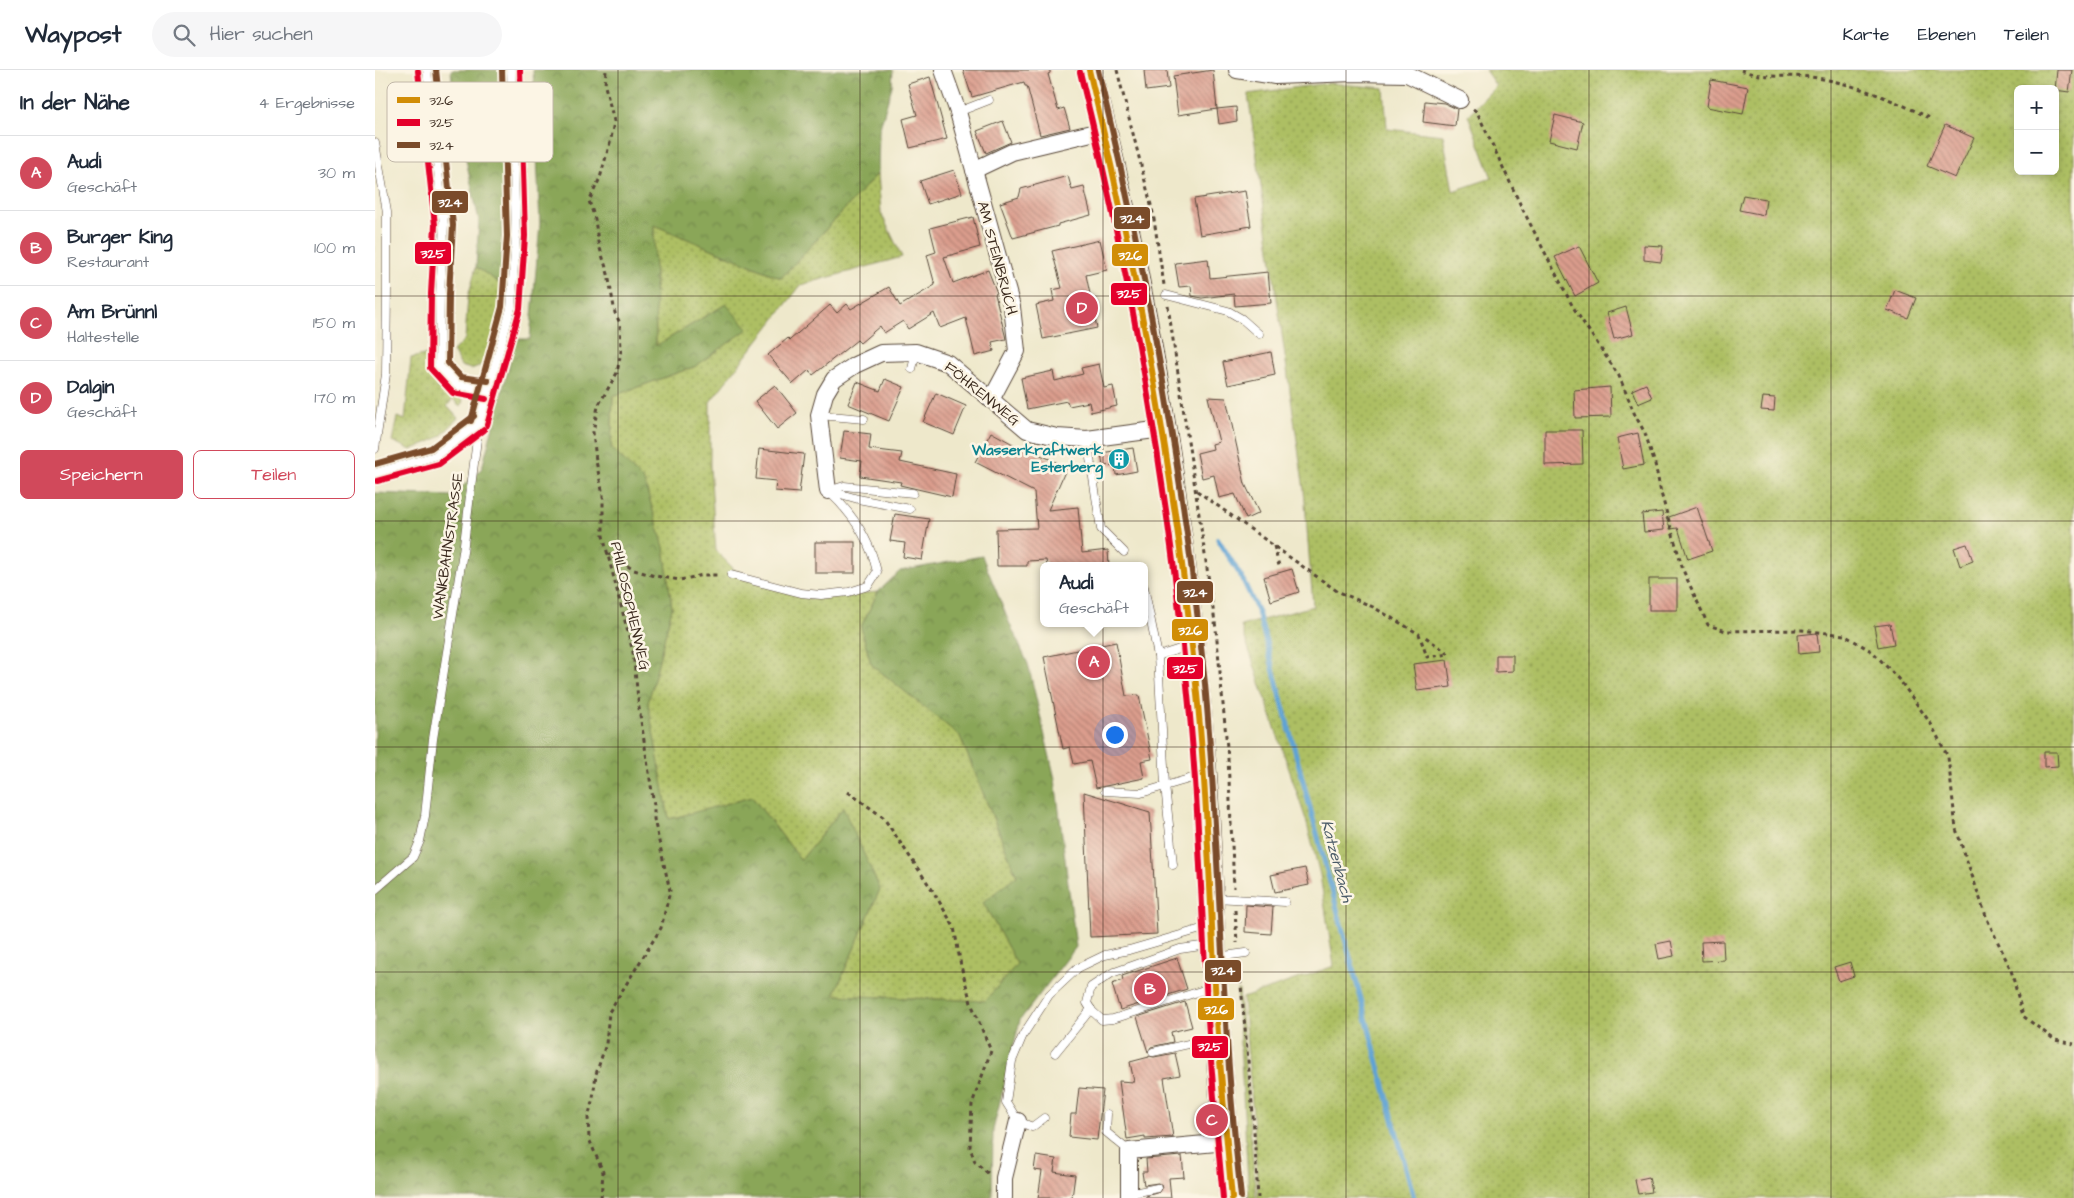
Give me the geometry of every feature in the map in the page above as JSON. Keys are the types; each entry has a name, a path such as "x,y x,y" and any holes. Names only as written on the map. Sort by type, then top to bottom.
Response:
{"main road":[{"path":"1089,70 1128,239 1162,429 1191,645 1204,774 1218,1038 1231,1198"}],"street":[{"name":"AM STEINBRUCH","path":"943,70 958,112 1012,306 1017,351 991,400"},
{"path":"1237,70 1275,76 1354,73 1407,74 1460,100"},
{"path":"974,170 1012,152 1104,130"},
{"name":"FÖHRENWEG","path":"828,491 819,415 825,394 834,379 855,365 881,353 916,352 948,363 1027,430 1057,437 1087,439 1162,429"},
{"path":"1004,1198 1004,1178 1018,1121"},
{"path":"1129,1196 1129,1151 1227,1142"}],"lane":[{"path":"958,112 989,100"},
{"path":"375,144 387,212 387,288 386,374 375,449"},
{"path":"437,162 444,225 440,294 439,366 457,385 487,390"},
{"name":"WANKBAHNSTRASSE","path":"375,890 413,857 420,841 425,816 433,739 463,552 479,422 511,308 515,236 513,162"},
{"path":"1166,295 1228,311 1242,319 1259,334"},
{"path":"912,369 916,352"},
{"path":"819,415 864,419"},
{"path":"375,473 435,456 479,422"},
{"path":"1087,439 1101,529 1124,552"},
{"path":"828,491 844,486 913,493"},
{"path":"828,491 910,509"},
{"path":"731,575 801,593 821,595 849,592 868,586 877,572 875,558 862,532 847,509 828,491"},
{"path":"1148,607 1158,656 1165,785 1173,865"},
{"path":"1158,656 1191,645"},
{"path":"1105,791 1141,793 1204,774"},
{"path":"1211,898 1285,902"},
{"path":"1045,1118 1032,1127 1018,1121 1006,1102 1012,1061 1023,1035 1049,995 1078,968 1105,955 1213,943 1246,953"},
{"path":"1213,943 1180,950 1112,973 1091,987 1087,1003 1102,1020 1113,1019 1215,986"},
{"path":"1055,1052 1091,1009"},
{"path":"1153,1052 1218,1038"},
{"path":"1107,1114 1106,1132 1129,1151"},
{"path":"1129,1196 1157,1188"}],"path":[{"name":"PHILOSOPHENWEG","path":"601,1198 603,1172 589,1139 588,1118 596,1074 606,1044 609,1012 661,928 670,891 654,819 654,805 639,708 633,652 603,536 603,495 596,461 593,432 598,406 617,372 621,351 620,323 615,313 608,274 598,242 595,219 589,201 599,178 611,139 614,121 605,86 606,70"},
{"path":"1741,70 1757,75 1811,77 1849,86 1895,100 1931,118"},
{"path":"1460,100 1477,112 1522,208 1573,306 1619,376 1635,415 1645,433 1683,570 1708,625 1726,631 1802,630 1844,636 1873,652 1901,682 1931,724 1948,757 1955,828 1987,919 2011,970 2023,1016 2055,1040 2074,1044"},
{"path":"1197,492 1337,591 1373,607 1419,634 1427,657 1449,654 1424,636"},
{"path":"1273,546 1279,566"},
{"path":"607,552 634,570 655,576 680,580 703,575 731,575"},
{"path":"848,792 883,817 933,891 954,927 961,966 971,1003 991,1051 972,1104 970,1147 975,1162 990,1175 1004,1178"}],"green space":[{"path":"451,70 499,70 499,82 452,82"},
{"path":"533,70 893,70 892,86 879,131 878,173 781,278 654,225 656,346 726,304 748,329 696,366 613,396 611,448 644,481 664,547 672,608 648,703 669,819 752,797 801,860 843,808 880,889 834,995 985,1001 1017,964 983,902 1017,876 960,736 871,664 861,627 878,592 900,571 982,556 1028,664 1055,779 1076,947 1020,1020 993,1130 992,1198 375,1198 375,493 453,496 482,468 516,339 530,339 540,224 537,162 553,162 553,82 534,82"},
{"path":"1485,70 2074,70 2074,1198 1258,1198 1243,998 1334,966 1320,875 1306,820 1241,626 1313,606 1304,490 1248,94 1329,83 1384,88 1387,129 1443,135 1453,191 1492,178 1468,115 1496,86"},
{"path":"466,162 502,162 501,284 476,267 479,221"},
{"path":"878,173 881,213 902,257 801,285 710,402 710,467 716,551 735,570 810,599 878,592 861,627 871,664 960,736 1017,877 983,902 1017,964 985,1001 834,995 880,889 842,809 801,860 752,797 669,820 648,703 672,608 664,548 644,481 611,448 613,396 696,366 726,304 656,346 654,225 781,278"},
{"path":"476,267 501,284 501,299 489,359 484,364 471,369 461,366 453,351 465,339 468,297"},
{"path":"428,354 437,388 454,388 463,401 460,407 453,399 447,406 458,418 440,437 411,450 392,441 397,417 405,420 411,358"},
{"path":"1237,990 1239,990 1256,1198 1249,1198"}],"building":[{"path":"963,70 1050,70 1048,74 1058,110 1064,108 1070,128 1040,135 1027,86 1025,86 1024,82 972,97"},
{"path":"1144,70 1167,70 1169,88 1146,91"},
{"path":"1213,70 1217,109 1178,115 1173,76"},
{"path":"2057,70 2072,70 2069,92 2059,91 2059,85 2056,85"},
{"path":"930,77 947,139 910,148 903,119 917,115 908,84"},
{"path":"1711,80 1748,87 1743,114 1707,107"},
{"path":"1425,101 1444,103 1457,109 1455,126 1423,122"},
{"path":"1236,107 1237,121 1219,124 1217,109"},
{"path":"1555,115 1583,122 1577,148 1549,141"},
{"path":"1003,121 1011,142 986,153 977,131"},
{"path":"1945,125 1974,138 1955,178 1927,166"},
{"path":"954,170 962,193 928,204 920,181"},
{"path":"1068,176 1072,190 1084,187 1091,215 1013,238 1000,203 1019,197 1021,189"},
{"path":"1245,191 1251,226 1200,235 1194,199"},
{"path":"1743,195 1766,199 1764,215 1739,210"},
{"path":"973,217 980,247 944,257 953,283 988,270 997,293 995,294 1006,339 992,342 994,351 975,356 966,318 940,328 934,313 908,329 903,321 884,333 880,326 860,343 857,340 813,375 809,370 793,384 768,355 788,338 790,340 830,305 837,313 847,304 851,309 889,287 900,306 935,285 927,255 936,252 930,228"},
{"path":"1100,240 1107,270 1086,275 1097,328 1043,339 1036,305 1054,301 1052,290 1062,288 1052,251"},
{"path":"1644,245 1663,246 1661,262 1644,260"},
{"path":"1579,246 1598,283 1575,296 1555,257"},
{"path":"1208,259 1210,278 1268,272 1271,303 1235,306 1234,294 1202,298 1192,296 1191,286 1179,287 1175,263"},
{"path":"1895,290 1916,298 1908,318 1887,310"},
{"path":"1626,307 1633,334 1614,339 1607,313"},
{"path":"1271,352 1275,375 1228,385 1223,362"},
{"path":"1099,364 1104,388 1113,386 1117,406 1091,412 1089,402 1069,406 1067,401 1027,409 1021,378 1053,371 1055,381 1083,374 1081,368"},
{"path":"885,379 904,387 889,421 848,404 857,382 880,391"},
{"path":"1646,384 1652,398 1638,404 1632,390"},
{"path":"775,385 797,413 777,429 755,401"},
{"path":"1610,387 1611,417 1575,418 1574,390"},
{"path":"936,393 966,406 954,435 923,422"},
{"path":"1208,397 1226,398 1245,484 1259,513 1246,519 1235,494 1219,498 1214,475 1202,478 1197,453 1213,449 1212,444 1219,442"},
{"path":"1763,397 1775,398 1774,411 1761,410"},
{"path":"1545,430 1582,430 1583,464 1545,465"},
{"path":"844,431 871,434 869,449 902,453 900,462 956,474 952,497 900,485 901,482 860,476 862,461 840,458"},
{"path":"991,432 1022,449 1023,447 1067,467 1048,510 1078,507 1082,553 1108,550 1109,562 1046,562 1046,560 1027,561 1027,566 997,566 996,529 1037,528 1034,492 975,462"},
{"path":"1638,433 1644,465 1623,469 1617,438"},
{"name":"Wasserkraftwerk Esterberg","path":"1133,448 1137,471 1116,475 1115,465 1103,466 1101,453"},
{"path":"759,449 804,454 799,493 775,491 776,481 756,479"},
{"path":"1697,507 1712,551 1688,559 1678,528 1671,529 1666,518"},
{"path":"1662,512 1664,530 1644,532 1642,514"},
{"path":"895,514 929,519 922,560 903,557 905,543 890,541"},
{"path":"815,542 855,542 855,573 815,573"},
{"path":"1967,544 1973,561 1960,566 1954,548"},
{"path":"1292,569 1299,592 1271,601 1264,577"},
{"path":"1649,579 1677,579 1677,610 1649,610"},
{"path":"1890,624 1894,644 1878,647 1874,626"},
{"path":"1817,633 1819,652 1799,654 1798,635"},
{"path":"1116,642 1126,696 1139,695 1152,759 1141,761 1144,778 1096,788 1090,761 1074,764 1070,747 1063,749 1044,657"},
{"path":"1496,655 1513,655 1513,671 1496,672"},
{"path":"1447,660 1451,687 1417,691 1413,664"},
{"path":"2044,752 2057,752 2058,766 2044,767"},
{"path":"1084,792 1150,812 1157,934 1090,937"},
{"path":"1305,868 1309,885 1275,892 1271,875"},
{"path":"1246,905 1273,907 1271,934 1245,932"},
{"path":"1671,941 1674,956 1659,959 1656,944"},
{"path":"1723,941 1724,960 1702,961 1701,942"},
{"path":"1177,958 1187,989 1120,1010 1112,984 1123,980 1122,976"},
{"path":"1850,962 1854,976 1839,981 1834,967"},
{"path":"1185,1002 1192,1027 1171,1032 1173,1042 1151,1047 1148,1052 1137,1017"},
{"path":"1175,1053 1180,1075 1164,1078 1173,1137 1145,1139 1145,1136 1127,1139 1119,1081 1134,1082 1130,1062 1149,1056 1154,1057"},
{"path":"1079,1088 1103,1090 1097,1140 1069,1137 1071,1114 1076,1114"},
{"path":"1036,1156 1056,1159 1054,1172 1075,1175 1072,1198 1038,1198 1042,1171 1034,1170"},
{"path":"1182,1156 1184,1177 1169,1178 1171,1198 1146,1198 1146,1196 1160,1192 1163,1187 1158,1183 1144,1185 1142,1172 1147,1172 1146,1159"},
{"path":"1649,1177 1652,1192 1638,1194 1635,1180"}],"waterway":[{"name":"Katzenbach","path":"1218,539 1242,578 1258,612 1414,1198"}],"transit line":[{"name":"324","path":"436,70 437,82"},
{"name":"324","path":"502,70 502,82"},
{"name":"325","path":"520,70 520,82"},
{"name":"326","path":"1089,70 1139,299 1166,452 1187,607 1203,764 1218,1028 1232,1198"},
{"name":"324","path":"1098,70 1148,298 1175,452 1196,606 1205,684 1228,1052 1241,1197"},
{"name":"325","path":"418,71 419,82"},
{"name":"325","path":"1080,72 1131,300 1158,453 1179,608 1194,765 1209,1028 1223,1198"},
{"name":"325","path":"428,162 435,225 431,294 430,368 453,393 486,399"},
{"name":"324","path":"446,162 453,225 448,363 461,377 488,381"},
{"name":"324","path":"471,421 502,307 507,236 505,162"},
{"name":"325","path":"487,425 520,309 525,236 523,162"},
{"name":"324","path":"375,464 431,448 474,416"},
{"name":"325","path":"377,481 439,464 484,430"}],"place":[{"name":"Dalgin","path":"1082,308"},
{"name":"Wasserkraftwerk Esterberg","path":"1119,459"},
{"name":"Audi","path":"1094,662"},
{"name":"Burger King","path":"1150,989"},
{"name":"Am Brünnl","path":"1212,1120"}]}
